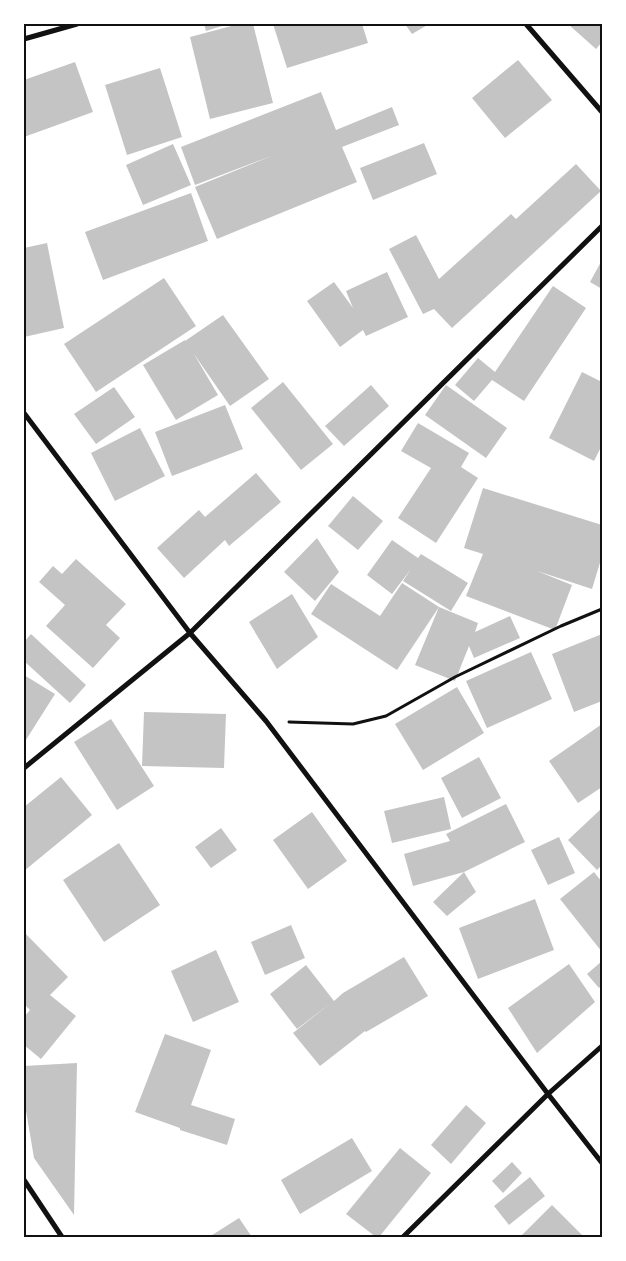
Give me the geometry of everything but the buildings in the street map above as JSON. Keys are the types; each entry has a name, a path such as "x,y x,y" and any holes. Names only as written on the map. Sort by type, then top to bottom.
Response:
{"street":[{"path":"24,39 76,24"},
{"path":"526,24 602,112"},
{"path":"24,768 190,633 602,226"},
{"path":"24,413 190,633 266,721 602,1163"},
{"path":"403,1237 548,1094 602,1046"},
{"path":"24,1180 62,1237"}],"path":[{"path":"266,721 353,724 386,716 455,677 561,626 602,609"}]}
